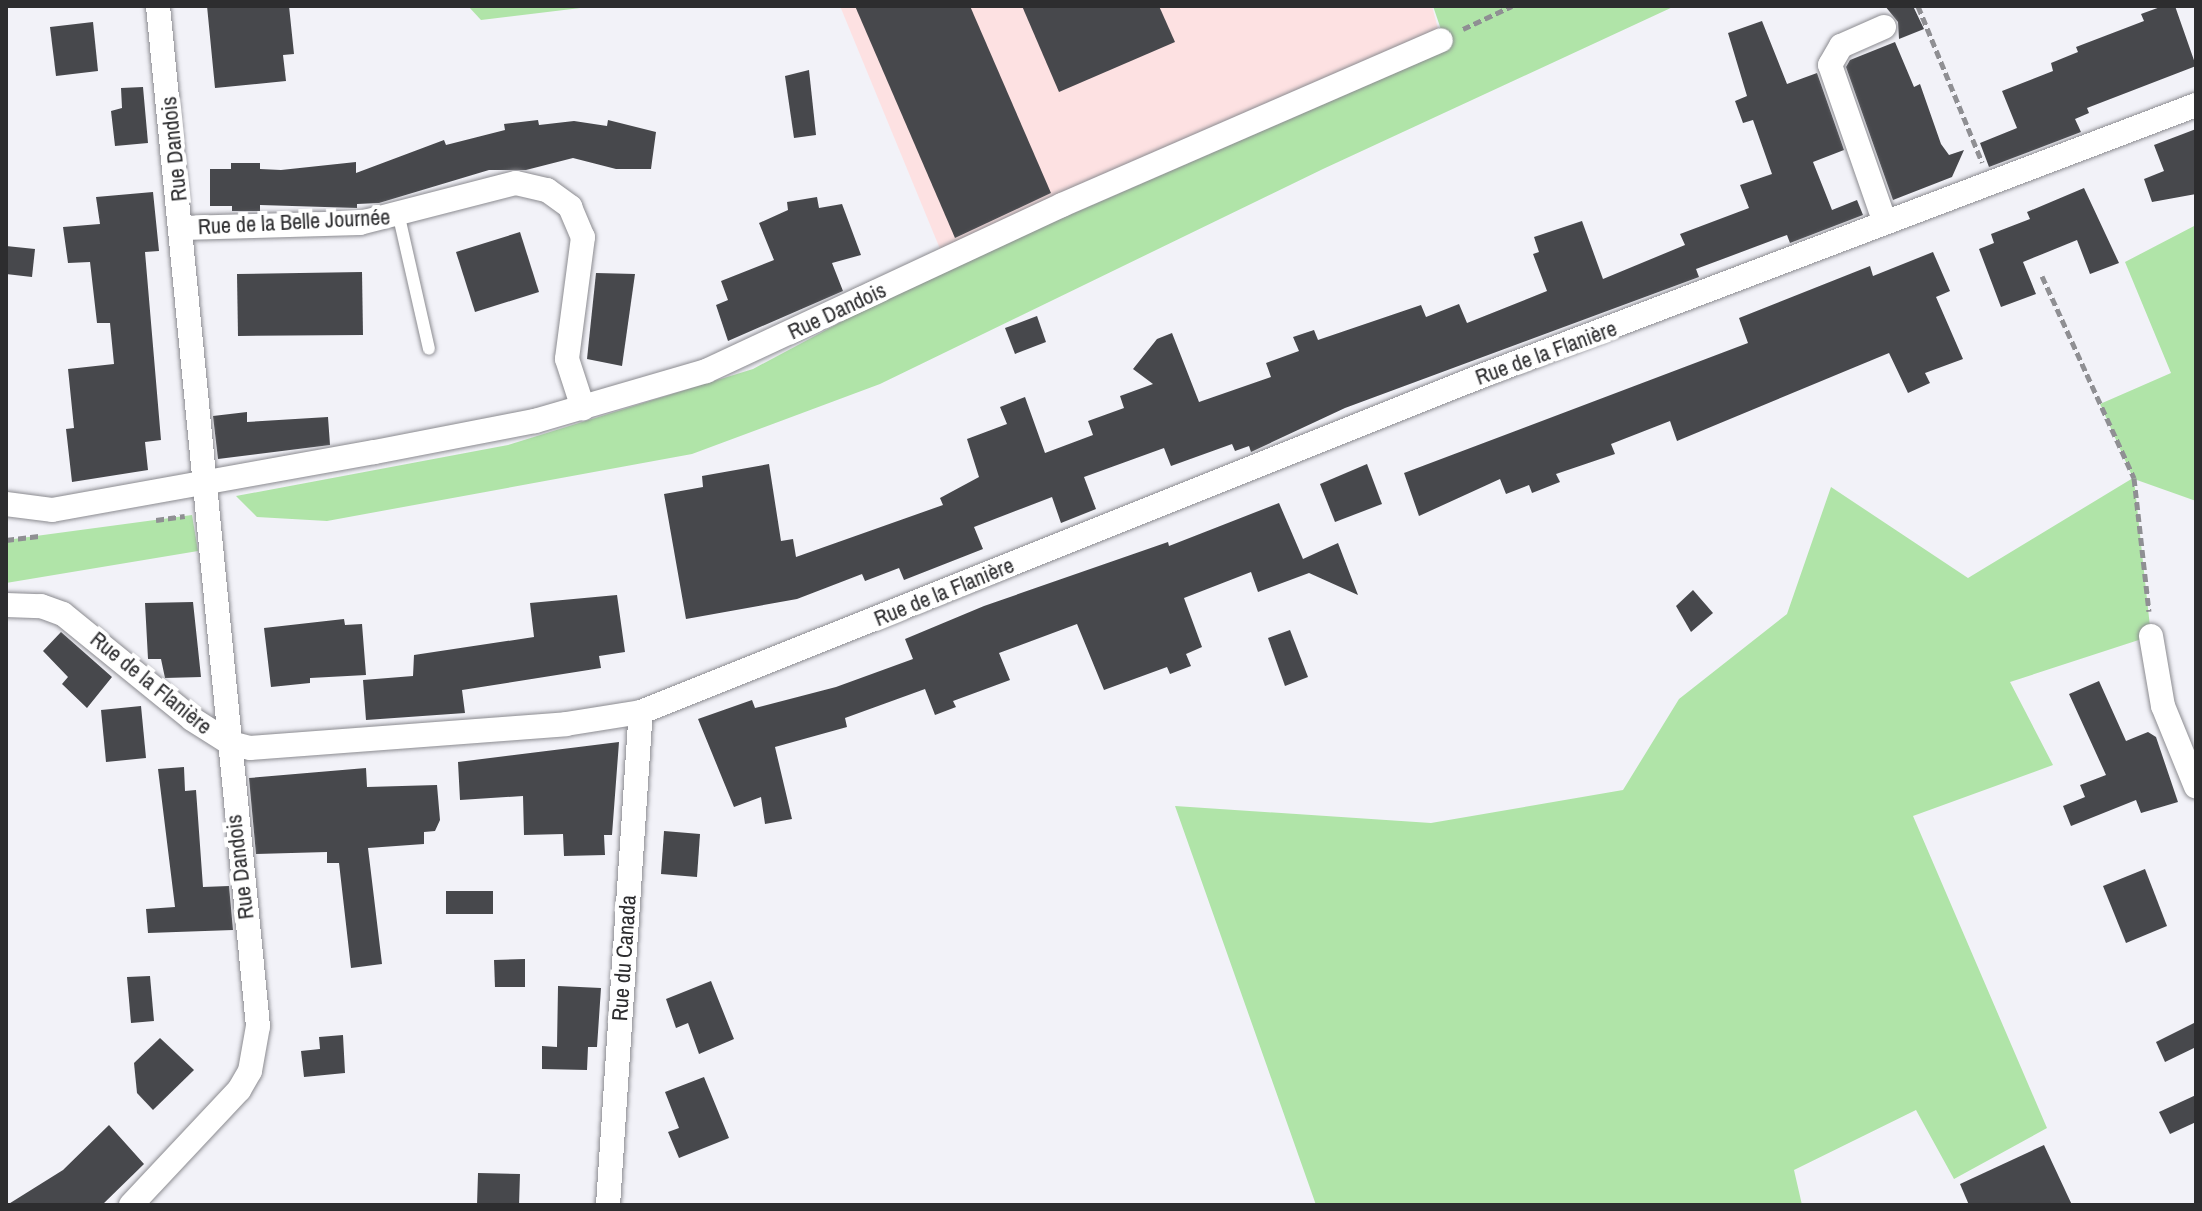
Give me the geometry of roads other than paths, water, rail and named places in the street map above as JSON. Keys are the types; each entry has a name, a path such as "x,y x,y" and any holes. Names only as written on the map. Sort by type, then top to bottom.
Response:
{"street":[{"name":"Rue Dandois","path":"131,1205 239,1090 257,1047 230,743 202,484 183,228 158,6"},
{"path":"1884,27 1841,46 1830,65 1884,220"},
{"name":"Rue Dandois","path":"202,484 535,421 706,371 1062,205 1441,40"},
{"name":"Rue de la Flanière","path":"6,605 41,606 73,620 192,719 230,743 271,750 566,724 641,712 1484,375 1756,275 1884,220 1999,184 2196,105"},
{"name":"Rue de la Belle Journée","path":"183,228 360,223 399,217 516,183 547,190 570,207 583,237 582,264 567,359 583,408"},
{"path":"6,504 52,510 202,484"},
{"path":"2151,636 2163,706 2196,787"},
{"name":"Rue du Canada","path":"608,1205 641,712"}],"lane":[{"path":"399,217 429,349"}]}
